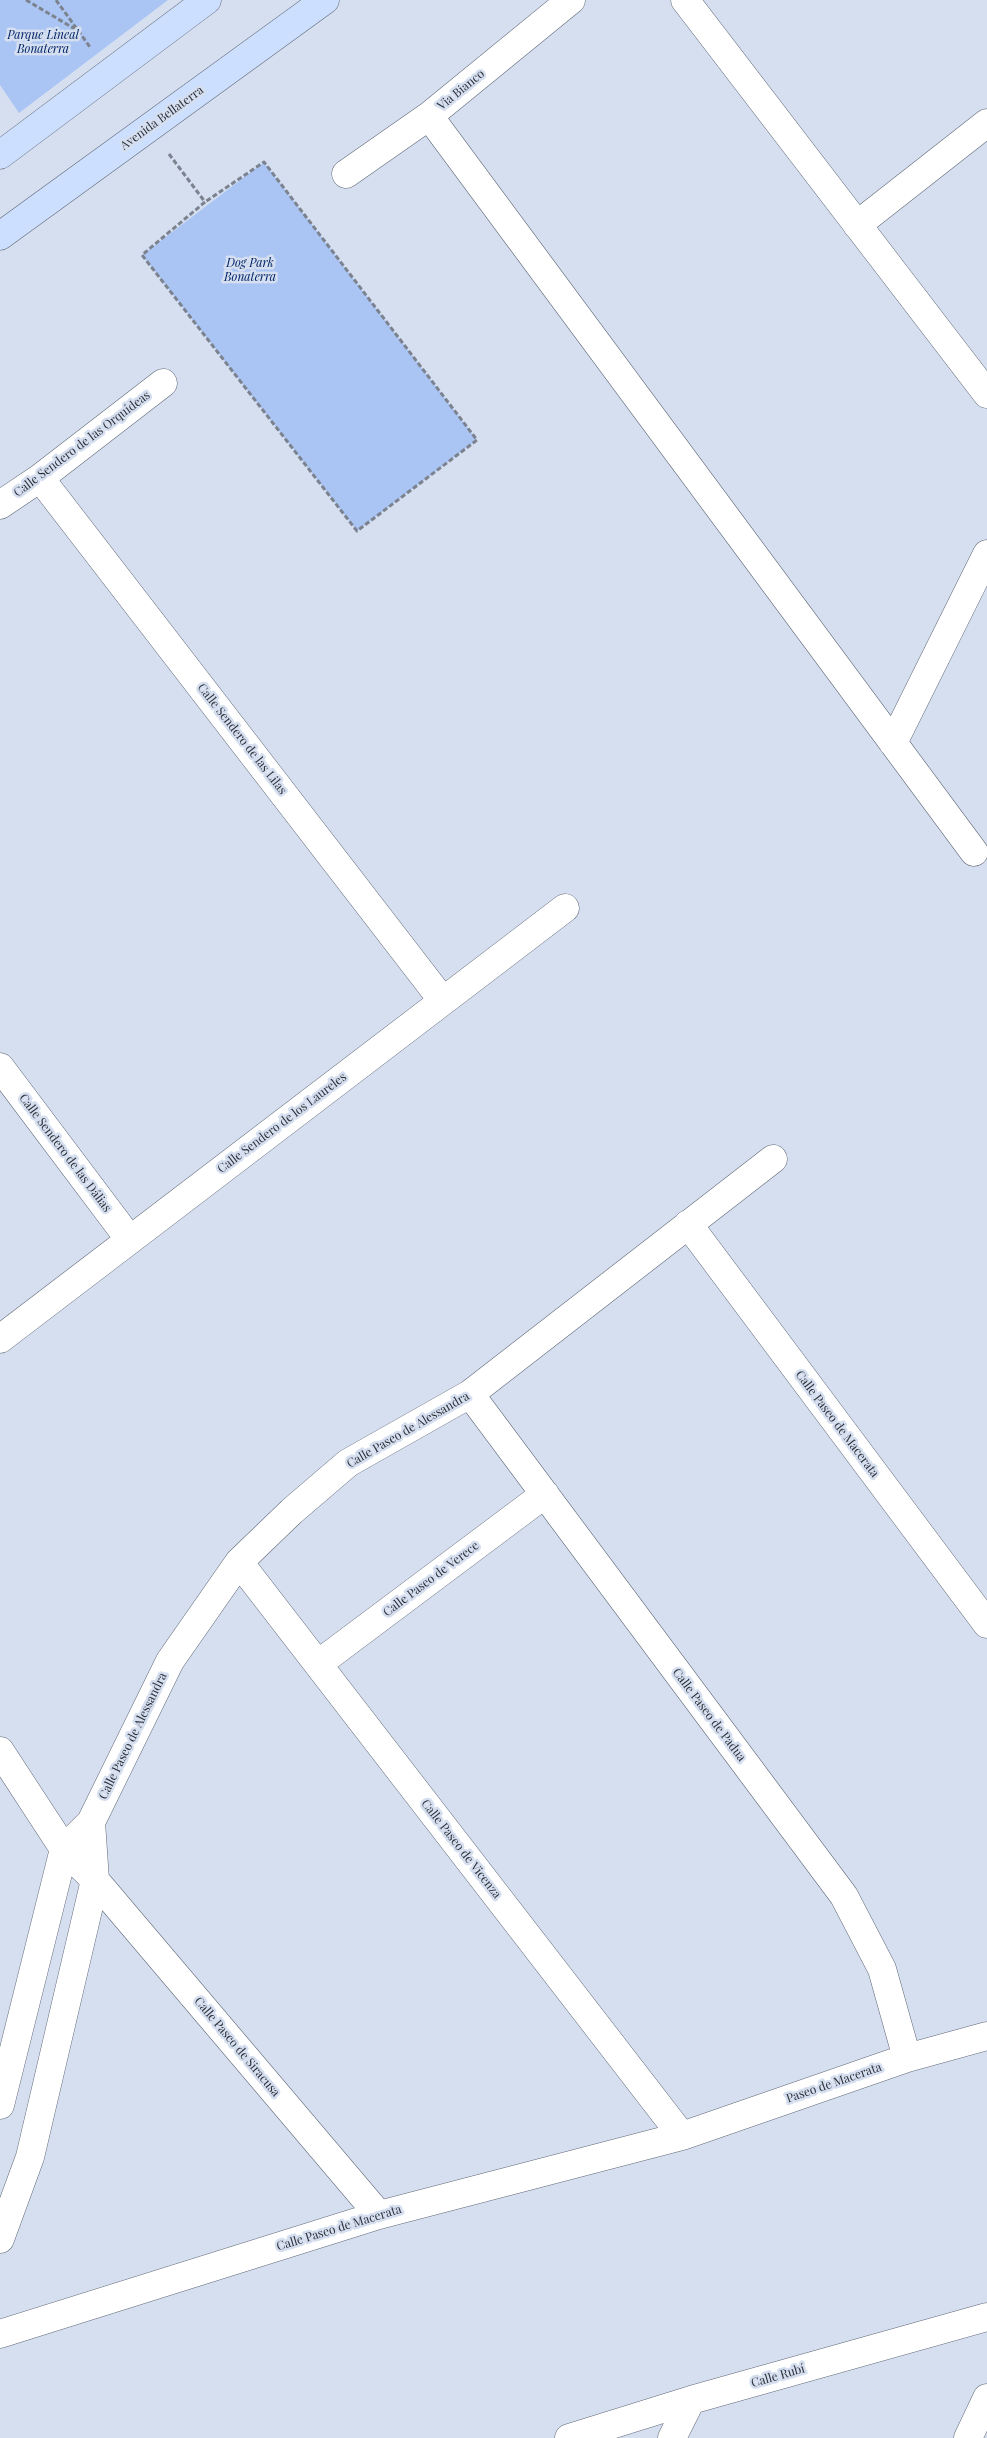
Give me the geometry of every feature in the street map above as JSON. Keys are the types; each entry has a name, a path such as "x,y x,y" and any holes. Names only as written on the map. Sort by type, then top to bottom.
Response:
{"street":[{"path":"0,155 207,0"},
{"name":"Avenida Bellaterra","path":"0,236 325,0"},
{"name":"Via Bianco","path":"346,174 429,116 571,0"},
{"path":"685,0 987,394"},
{"path":"429,116 974,852"},
{"path":"857,225 987,123"},
{"name":"Calle Sendero de las Orquídeas","path":"0,505 40,478 163,383"},
{"name":"Calle Sendero de las Lilas","path":"40,478 443,1001"},
{"path":"893,743 987,554"},
{"name":"Calle Sendero de los Laureles","path":"0,1339 565,908"},
{"name":"Calle Sendero de las Dálias","path":"0,1067 130,1240"},
{"name":"Calle Paseo de Alessandra","path":"64,1849 91,1822 170,1662 239,1562 292,1511 348,1464 470,1394 772,1159"},
{"name":"Calle Paseo de Macerata","path":"688,1224 987,1624"},
{"name":"Calle Paseo de Padua","path":"470,1394 844,1896 882,1969 907,2058"},
{"name":"Calle Paseo de Verece","path":"318,1664 545,1494"},
{"name":"Calle Paseo de Vicenza","path":"239,1562 682,2136"},
{"name":"Calle Paseo de Siracusa","path":"0,1750 64,1849 95,1880 379,2215"},
{"path":"0,2240 6,2201 30,2157 95,1880 91,1822"},
{"path":"0,2105 64,1849"},
{"name":"Paseo de Macerata","path":"682,2136 907,2058 987,2036"},
{"name":"Calle Paseo de Macerata","path":"0,2334 379,2215 682,2136"},
{"name":"Calle Rubí","path":"569,2438 691,2400 987,2318"},
{"path":"968,2438 987,2398"},
{"path":"672,2438 691,2400"}],"path":[{"path":"26,0 78,30"},
{"path":"56,0 109,74"},
{"path":"149,128 204,202"},
{"path":"264,162 477,440 357,531 142,255 204,202 264,162"}],"green space":[{"name":"Parque Lineal Bonaterra","path":"0,0 168,0 19,113 0,85"},
{"name":"Dog Park Bonaterra","path":"264,162 477,440 357,531 142,255"}]}
